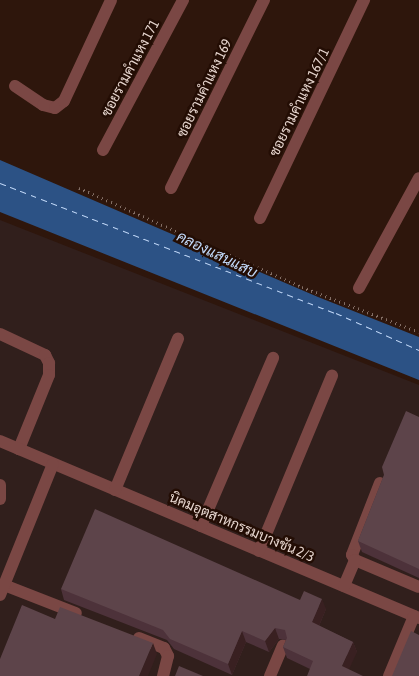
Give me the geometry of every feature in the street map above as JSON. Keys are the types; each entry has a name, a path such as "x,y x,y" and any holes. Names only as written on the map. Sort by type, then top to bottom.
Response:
{"street":[{"path":"15,86 43,104 56,108 64,101 111,0"},
{"name":"ซอยรามคำแหง 171","path":"104,150 183,0"},
{"name":"ซอยรามคำแหง 169","path":"171,188 264,0"},
{"name":"ซอยรามคำแหง 167/1","path":"260,218 364,0"},
{"path":"359,288 419,178"},
{"path":"0,334 45,355 49,363 49,375 19,449"},
{"path":"115,490 178,339"},
{"path":"201,526 273,358"},
{"path":"259,551 332,376"},
{"name":"นิคมอุตสาหกรรมบางชัน 2/3","path":"0,441 417,617"},
{"path":"53,464 2,590 93,620"},
{"path":"344,586 355,560 352,548 380,483"},
{"path":"0,484 0,499"},
{"path":"355,560 419,587"},
{"path":"389,676 417,617"},
{"path":"128,634 164,648 168,656 163,676"},
{"path":"270,676 283,646"}],"path":[{"path":"79,188 302,287 419,332"}],"shaded area":[{"path":"0,220 419,385 419,676 0,676"}],"water":[{"name":"คลองแสนแสบ","path":"0,160 318,297 419,337 419,380 0,212"}],"building":[{"path":"406,411 419,417 419,569 358,541 384,475 382,467"},
{"path":"95,509 300,600 304,591 322,599 312,622 353,642 342,666 363,676 307,676 313,661 283,647 287,638 285,630 275,628 265,641 242,631 228,664 170,639 163,630 61,589"},
{"path":"22,605 55,619 60,607 153,643 139,676 0,676 0,659"},
{"path":"411,631 419,635 419,676 392,676"},
{"path":"179,666 203,676 175,676"}],"ferry route":[{"path":"0,183 336,313 419,350"}]}
